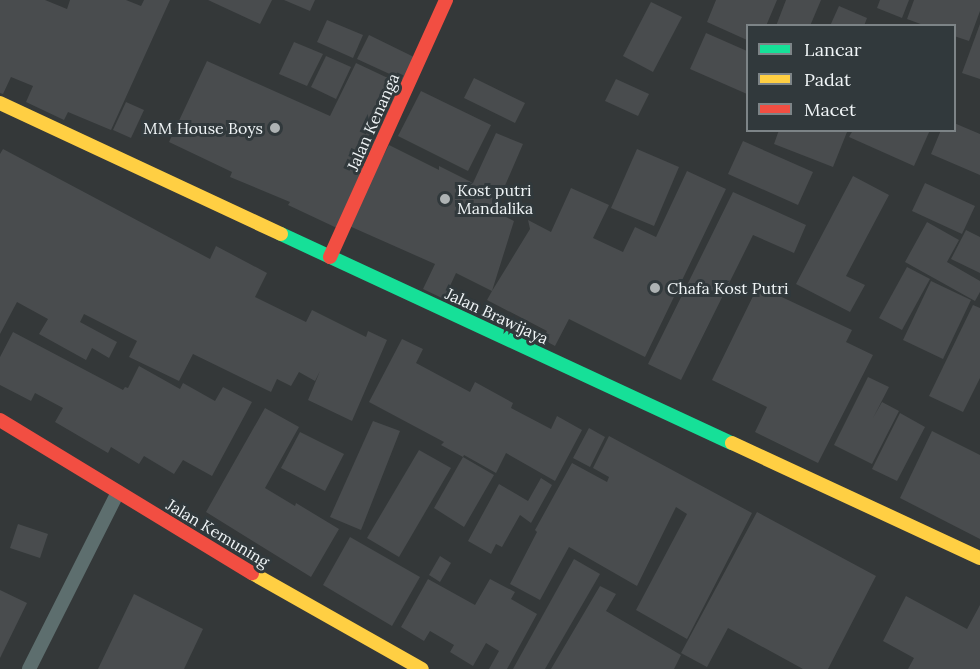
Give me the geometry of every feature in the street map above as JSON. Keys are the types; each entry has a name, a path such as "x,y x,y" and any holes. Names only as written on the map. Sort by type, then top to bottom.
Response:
{"main road":[{"name":"Jalan Kenanga","path":"330,257 446,0"},
{"name":"Jalan Brawijaya","path":"0,103 980,558"},
{"name":"Jalan Kemuning","path":"0,420 234,563 422,669"}],"lane":[{"path":"29,669 118,492"}],"building":[{"path":"0,0 45,0 67,9 70,0 126,0 141,6 144,0 170,0 111,130 68,112 64,120 26,102 33,86 11,77 3,94 0,93"},
{"path":"208,0 272,0 260,24"},
{"path":"284,0 315,0 310,11"},
{"path":"716,0 777,0 767,24 746,24 746,40 707,22"},
{"path":"786,0 821,0 811,24 777,24"},
{"path":"880,0 909,0 902,18 877,8"},
{"path":"914,0 980,0 980,11 969,41 956,37 956,24 921,24 907,19"},
{"path":"651,2 682,17 653,72 623,56"},
{"path":"839,6 867,18 865,24 831,24"},
{"path":"327,20 363,35 353,58 317,42"},
{"path":"980,24 980,79 962,73"},
{"path":"706,33 746,51 746,94 690,69"},
{"path":"369,35 418,59 407,82 357,59"},
{"path":"294,42 323,54 307,86 279,74"},
{"path":"326,56 351,67 336,99 311,87"},
{"path":"207,61 330,116 356,63 407,87 339,229 288,205 290,202 230,177 232,172 169,142"},
{"path":"474,78 525,103 515,123 464,98"},
{"path":"616,79 649,94 638,116 605,101"},
{"path":"421,91 491,125 468,171 398,136"},
{"path":"126,102 144,110 131,138 113,130"},
{"path":"956,124 980,134 980,175 931,154 940,132 956,132"},
{"path":"778,132 847,132 833,167 774,144"},
{"path":"852,132 929,132 914,166 849,137"},
{"path":"496,133 523,144 494,211 514,221 492,291 456,273 444,299 423,289 435,264 347,225 389,145 439,170 439,166 473,183"},
{"path":"743,141 813,172 798,205 728,174"},
{"path":"3,149 210,259 216,246 267,273 255,297 306,322 312,310 366,337 368,331 387,340 352,421 308,400 320,371 315,381 299,372 291,386 277,379 271,392 193,354 179,381 129,357 137,341 84,314 80,322 117,342 109,358 92,348 86,360 39,334 48,319 17,302 0,334 0,154"},
{"path":"637,149 679,167 654,226 611,208"},
{"path":"687,171 726,189 645,357 569,319 555,346 542,339 547,331 487,300 530,229 528,220 551,232 571,188 609,205 593,238 623,252 635,227 656,237"},
{"path":"853,176 889,195 846,276 865,285 850,312 796,284"},
{"path":"925,183 975,206 962,234 912,211"},
{"path":"733,192 806,225 794,253 753,235 681,380 648,364"},
{"path":"927,222 959,240 947,262 980,281 980,292 975,301 905,262"},
{"path":"966,230 980,237 980,273 951,259"},
{"path":"907,267 930,279 902,330 879,318"},
{"path":"931,281 971,300 943,359 903,340"},
{"path":"758,286 852,330 846,342 873,355 818,463 755,432 767,407 712,380"},
{"path":"973,305 980,308 980,378 963,412 929,396"},
{"path":"13,332 123,390 125,387 128,388 139,366 180,389 183,383 215,401 223,387 252,402 212,476 183,460 174,474 144,456 139,464 111,447 108,453 55,422 63,408 35,393 31,401 0,385 0,357"},
{"path":"402,339 423,349 416,363 470,392 475,382 513,403 511,408 551,429 557,416 582,430 555,481 506,453 496,473 441,445 444,442 369,402"},
{"path":"868,377 889,387 873,418 882,402 899,411 872,464 834,445"},
{"path":"265,408 299,427 265,488 295,506 296,503 339,529 311,577 206,512"},
{"path":"900,413 925,427 897,481 872,469"},
{"path":"373,421 400,431 361,530 330,517"},
{"path":"589,428 605,437 590,467 573,458"},
{"path":"932,431 980,455 980,539 900,498"},
{"path":"300,432 344,454 325,491 281,468"},
{"path":"609,436 752,513 687,639 636,610 687,514 676,507 637,586 569,547 540,600 510,584 537,532 535,530 572,463 607,482 609,477 593,468"},
{"path":"419,450 451,468 399,557 367,538"},
{"path":"463,457 494,475 464,527 434,508"},
{"path":"541,478 552,485 531,523 520,515 502,547 496,544 491,554 468,541 499,484 528,501"},
{"path":"757,512 876,576 828,669 803,669 728,628 707,667 681,653"},
{"path":"18,524 48,534 40,558 10,548"},
{"path":"350,537 420,577 392,626 323,585"},
{"path":"440,556 451,563 440,582 429,575"},
{"path":"574,559 600,574 545,669 513,669"},
{"path":"428,579 475,605 490,579 515,592 511,599 537,614 507,669 489,669 499,651 486,643 473,666 450,652 454,645 430,631 424,641 401,627"},
{"path":"600,586 616,594 606,611 681,655 674,669 551,669"},
{"path":"0,590 27,603 0,658"},
{"path":"134,594 203,629 184,669 98,669"},
{"path":"906,596 967,629 980,605 980,669 908,669 914,658 883,641"}],"traffic: fast":[{"path":"281,234 732,443"}],"traffic: slow":[{"path":"0,103 281,234"},
{"path":"732,443 980,558"},
{"path":"252,573 422,669"}],"traffic: jam":[{"path":"330,257 446,0"},
{"path":"0,420 252,573"}],"place":[{"name":"MM House Boys","path":"275,128"},
{"name":"Kost putri Mandalika","path":"445,199"},
{"name":"Chafa Kost Putri","path":"655,288"}]}
